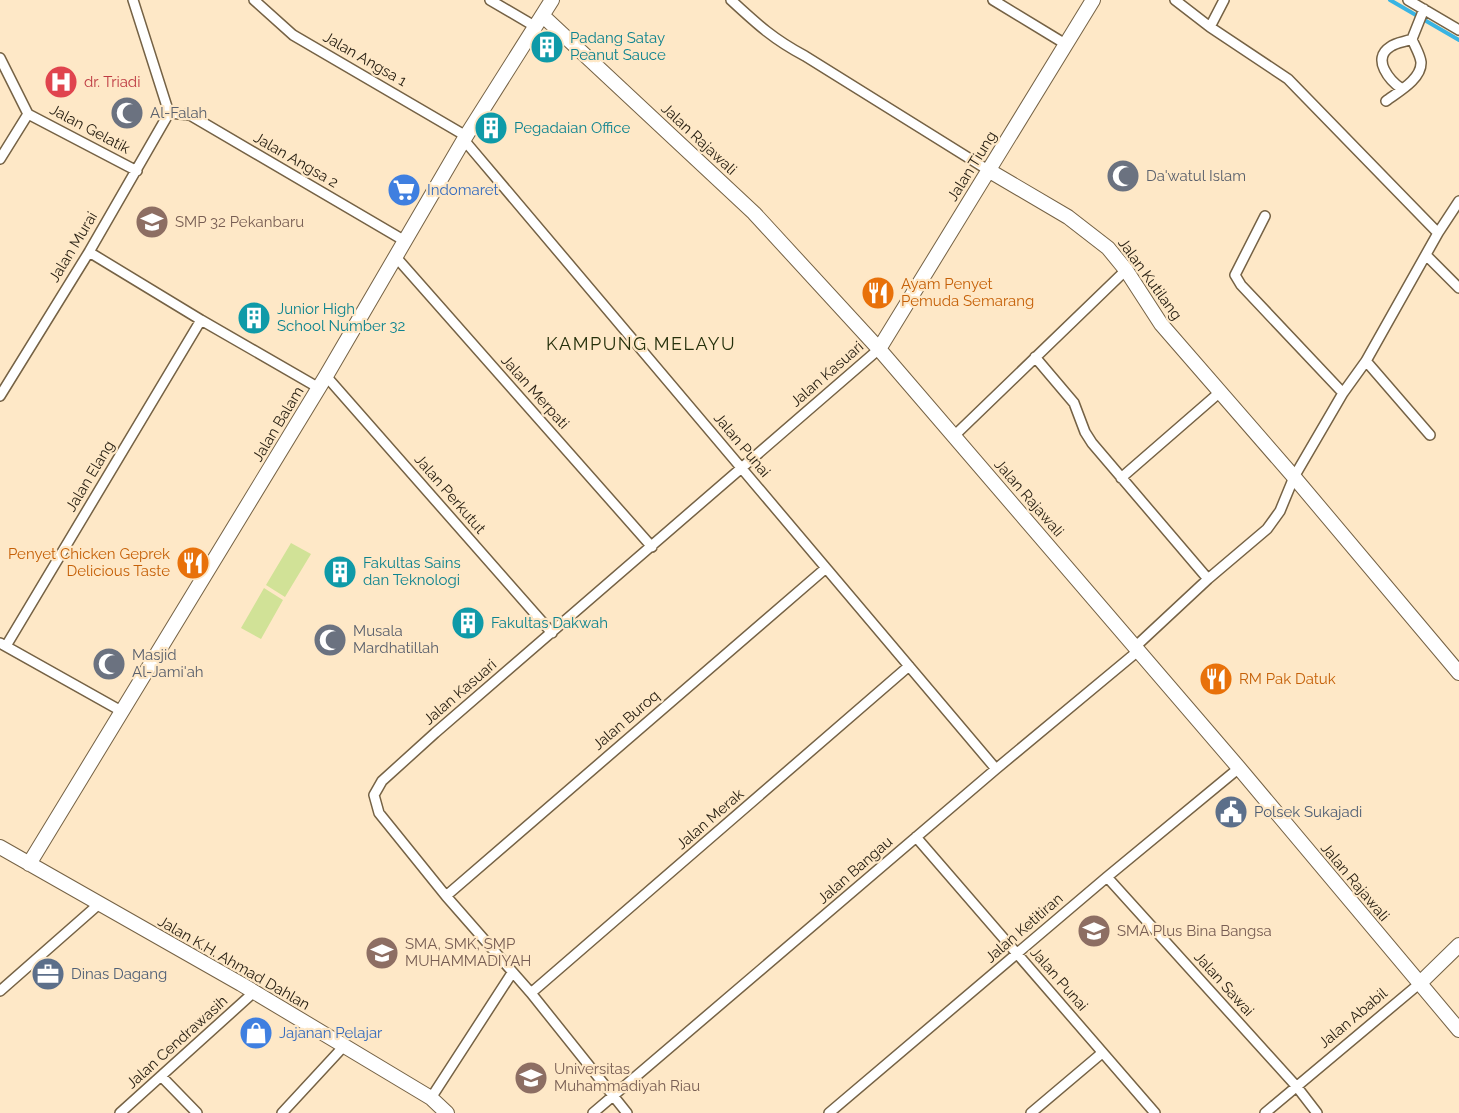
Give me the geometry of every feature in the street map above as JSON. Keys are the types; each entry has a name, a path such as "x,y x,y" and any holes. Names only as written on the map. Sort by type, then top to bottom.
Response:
{"main road":[{"name":"Jalan Balam","path":"29,864 322,382 465,138 552,0"},
{"name":"Jalan Tiung","path":"879,349 1094,0"},
{"name":"Jalan Rajawali","path":"539,21 754,213 879,349 1239,768 1459,1030"},
{"name":"Jalan Kutilang","path":"988,170 1068,217 1108,248 1126,270 1161,324 1459,673"},
{"name":"Jalan K.H. Ahmad Dahlan","path":"0,847 431,1098 443,1112"},
{"name":"Jalan Ababil","path":"1419,984 1459,945"}],"street":[{"path":"134,0 169,112"},
{"name":"Jalan Angsa 1","path":"254,0 293,35 465,138"},
{"path":"490,0 539,21"},
{"name":"Jalan Kutilang","path":"731,0 779,42 988,170"},
{"path":"993,0 1067,45"},
{"path":"1175,0 1210,27 1288,80 1438,233"},
{"path":"1210,27 1224,0"},
{"path":"1408,0 1423,12 1459,30"},
{"path":"1386,101 1402,89 1420,70 1421,62 1412,39 1423,12"},
{"path":"1402,89 1383,70 1382,58 1390,46 1412,39"},
{"name":"Jalan Gelatik","path":"0,58 28,114 137,171"},
{"name":"Jalan Murai","path":"0,396 89,252 169,112"},
{"name":"Jalan Angsa 2","path":"169,112 190,115 405,241"},
{"name":"Jalan Gelatik","path":"0,159 28,114"},
{"name":"Jalan Punai","path":"465,138 996,769"},
{"name":"Jalan Bangau","path":"593,1113 1136,649 1208,579 1267,529 1280,511 1294,477 1343,393 1366,361 1438,233 1459,201"},
{"path":"1264,216 1235,275 1241,285 1343,393"},
{"name":"Jalan Perkutut","path":"89,252 201,320 322,382 552,633"},
{"path":"1426,255 1459,288"},
{"name":"Jalan Merpati","path":"395,256 652,547"},
{"path":"954,436 1126,270"},
{"name":"Jalan Elang","path":"3,645 201,320"},
{"name":"Jalan Kasuari","path":"627,1113 531,993 446,896 379,813 374,795 382,781 426,741 879,349"},
{"path":"1035,357 1071,397 1088,438 1208,579"},
{"path":"1366,361 1430,435"},
{"path":"1121,478 1220,392"},
{"name":"Jalan Buroq","path":"446,896 826,568"},
{"path":"3,645 123,712"},
{"name":"Jalan Merak","path":"531,993 909,666"},
{"name":"Jalan Ketitiran","path":"829,1113 1239,768"},
{"name":"Jalan Punai","path":"916,837 1155,1113"},
{"name":"Jalan Sawai","path":"1107,877 1297,1087 1317,1113"},
{"path":"0,991 99,904"},
{"path":"431,1098 512,973"},
{"name":"Jalan Ababil","path":"1265,1113 1419,984"},
{"name":"Jalan Cendrawasih","path":"120,1113 253,993"},
{"path":"282,1113 344,1046"},
{"path":"1031,1113 1102,1053"},
{"path":"161,1076 197,1113"}],"green space":[{"path":"291,543 311,554 285,597 266,585"},
{"path":"264,588 283,600 261,639 241,628"}],"waterway":[{"path":"1390,0 1459,40"}],"place":[{"name":"Padang Satay Peanut Sauce","path":"547,47"},
{"name":"dr. Triadi","path":"61,82"},
{"name":"Al-Falah","path":"127,113"},
{"name":"Pegadaian Office","path":"491,128"},
{"name":"Da'watul Islam","path":"1123,176"},
{"name":"Indomaret","path":"404,190"},
{"name":"SMP 32 Pekanbaru","path":"152,222"},
{"name":"Ayam Penyet Pemuda Semarang","path":"878,293"},
{"name":"Junior High School Number 32","path":"254,318"},
{"name":"Penyet Chicken Geprek Delicious Taste","path":"193,563"},
{"name":"Fakultas Sains dan Teknologi","path":"340,572"},
{"name":"Fakultas Dakwah","path":"468,623"},
{"name":"Musala Mardhatillah","path":"330,640"},
{"name":"Masjid Al-Jami'ah","path":"109,664"},
{"name":"RM Pak Datuk","path":"1216,679"},
{"name":"Polsek Sukajadi","path":"1231,812"},
{"name":"SMA Plus Bina Bangsa","path":"1094,931"},
{"name":"SMA, SMK, SMP MUHAMMADIYAH","path":"382,953"},
{"name":"Dinas Dagang","path":"48,974"},
{"name":"Jajanan Pelajar","path":"256,1033"},
{"name":"Universitas Muhammadiyah Riau","path":"531,1078"}],"district":[{"name":"KAMPUNG MELAYU","path":"641,343"}]}
